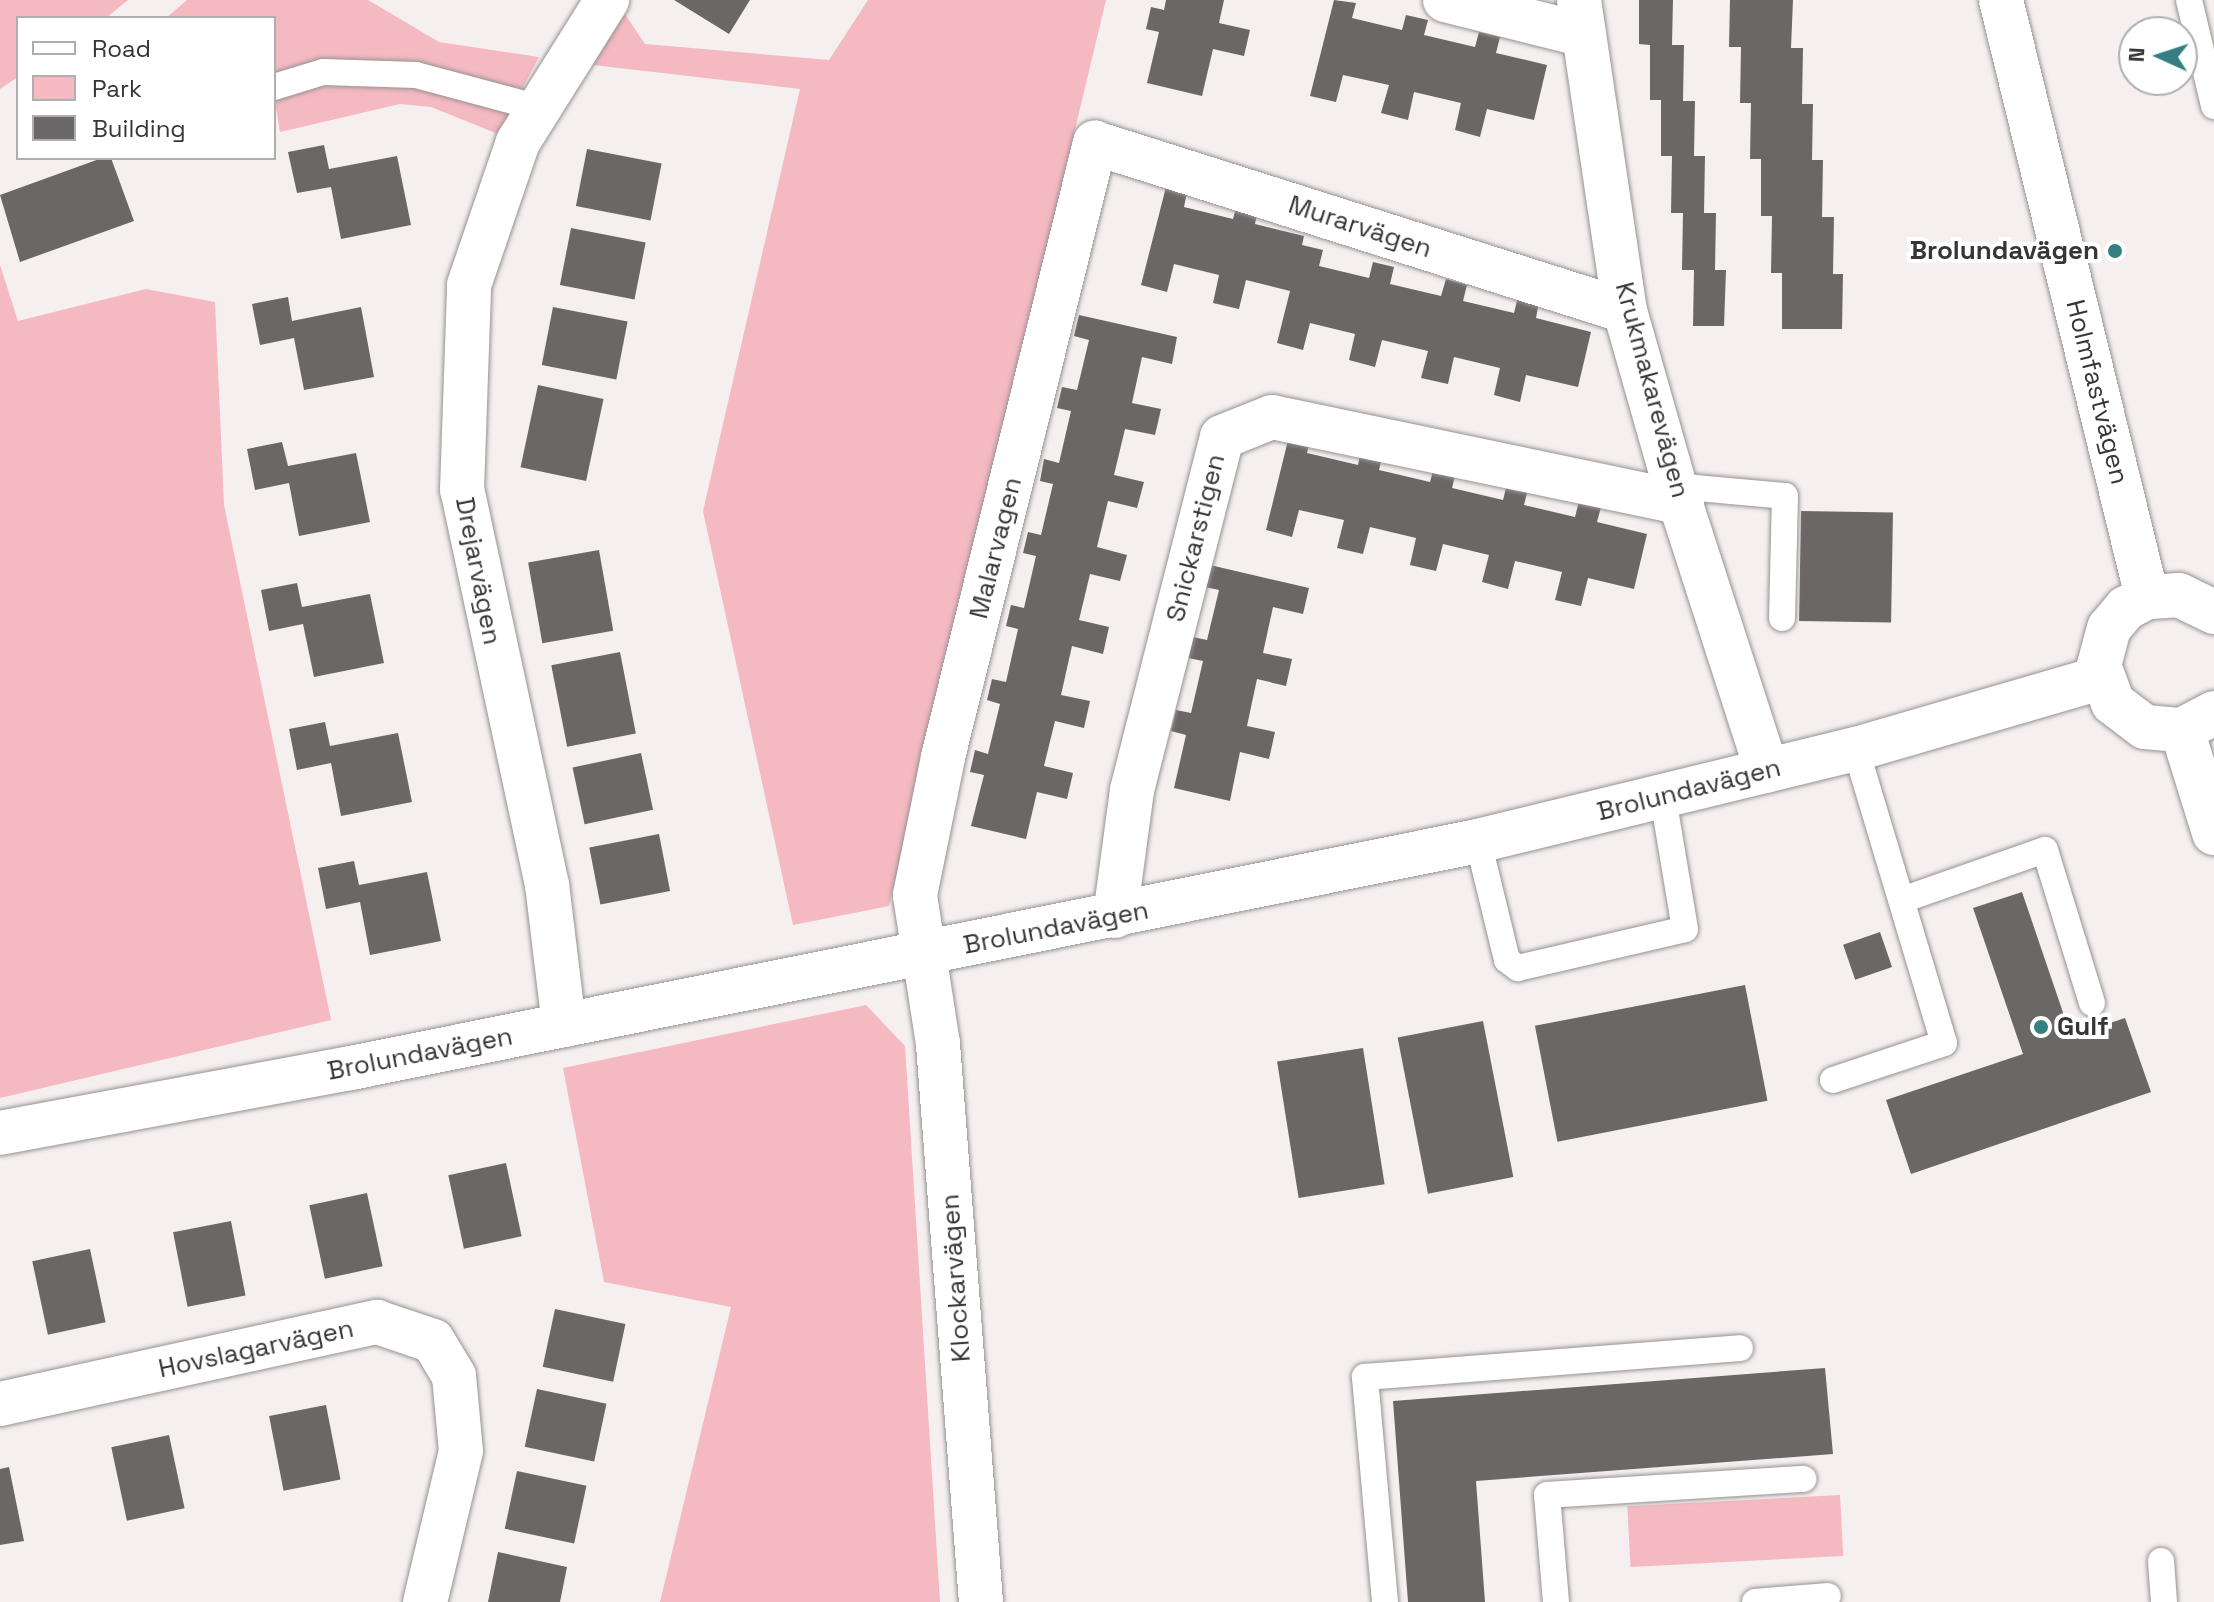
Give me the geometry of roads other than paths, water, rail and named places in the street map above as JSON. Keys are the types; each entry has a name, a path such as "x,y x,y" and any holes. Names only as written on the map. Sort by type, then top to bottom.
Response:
{"street":[{"name":"Drejarvägen","path":"564,1025 547,885 462,490 469,285 518,142 607,0"},
{"path":"1445,0 1582,17"},
{"name":"Holmfastvägen","path":"2001,0 2147,597"},
{"name":"Krukmakarevägen","path":"1582,17 1625,311 1679,494 1767,770"},
{"name":"Murarvägen","path":"1095,143 1625,311"},
{"name":"Malarvagen","path":"922,955 915,895 943,757 1095,143"},
{"name":"Snickarstigen","path":"1115,916 1132,790 1222,437 1272,417 1679,494"},
{"path":"2214,612 2179,595 2147,597 2126,608 2109,628 2100,652 2101,678 2113,703 2133,722 2157,730 2198,721 2214,833"},
{"name":"Brolundavägen","path":"0,1133 922,955 1478,841 1856,749 2101,678"},
{"name":"Klockarvägen","path":"922,955 938,1044 981,1602"},
{"name":"Hovslagarvägen","path":"0,1404 377,1322 433,1341 454,1376 461,1451 425,1602"}],"lane":[{"path":"2189,0 2214,106"},
{"path":"276,86 323,72 416,75 539,108"},
{"path":"1679,494 1785,496 1782,618"},
{"path":"1833,1080 1944,1043 1856,749"},
{"path":"1478,841 1507,960 1518,968 1685,929 1663,798"},
{"path":"1902,900 2045,850 2092,1003"},
{"path":"1385,1602 1365,1377 1740,1348"},
{"path":"1556,1602 1547,1495 1804,1479"},
{"path":"2161,1561 2164,1602"},
{"path":"1755,1602 1828,1596"}],"place":[{"name":"Brolundavägen","path":"2115,251"},
{"name":"Gulf","path":"2041,1027"}]}
